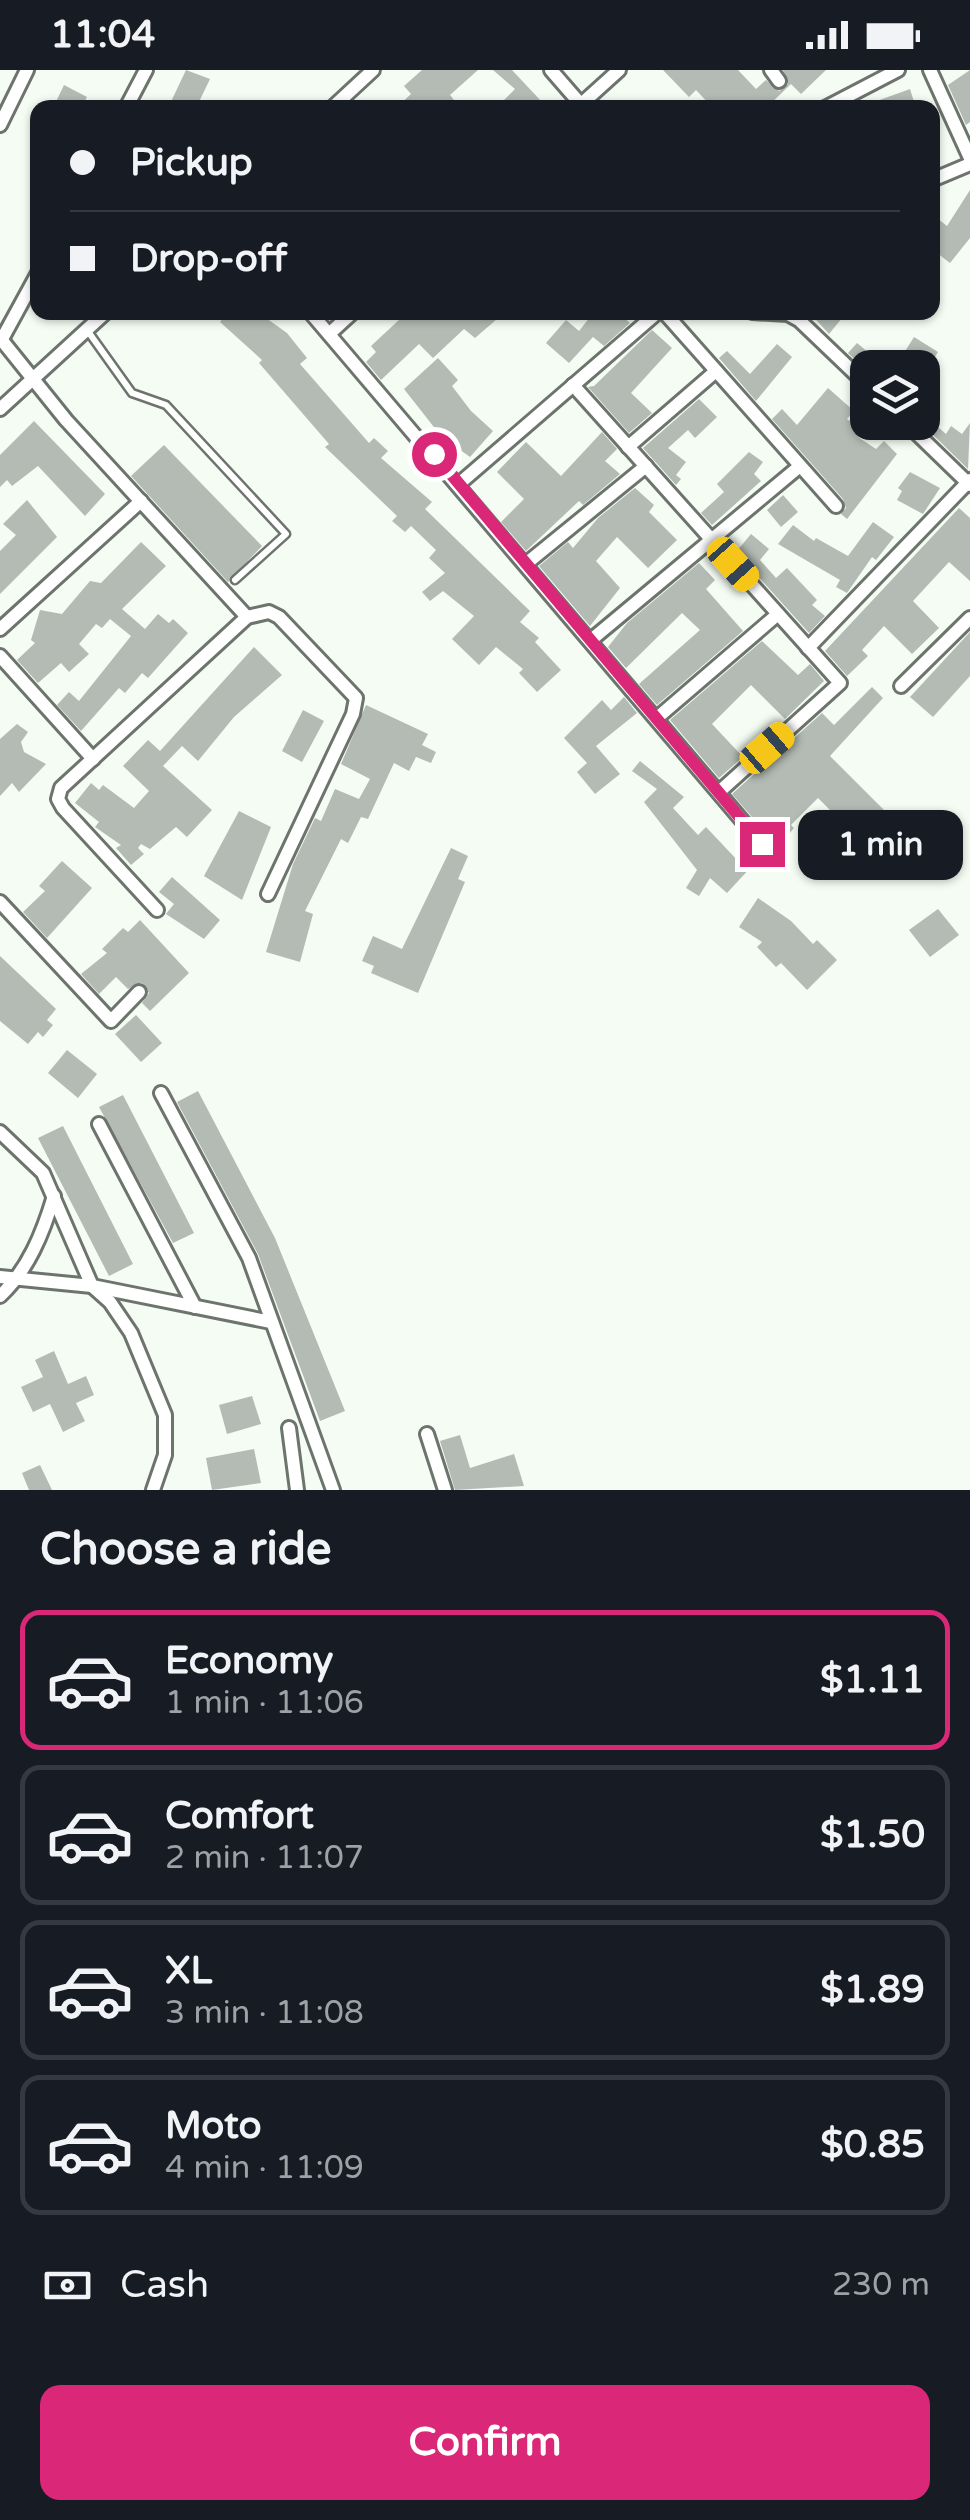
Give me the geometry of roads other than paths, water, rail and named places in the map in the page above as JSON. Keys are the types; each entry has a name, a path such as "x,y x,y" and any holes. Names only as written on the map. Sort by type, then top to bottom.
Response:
{"street":[{"path":"0,125 27,70"},
{"path":"130,100 146,70"},
{"path":"340,100 372,70"},
{"path":"551,70 576,100"},
{"path":"587,100 619,70"},
{"path":"840,100 898,70"},
{"path":"930,70 970,161 940,176"},
{"path":"30,286 1,339 140,501 247,617"},
{"path":"0,409 98,320"},
{"path":"317,320 460,483 762,844"},
{"path":"329,334 344,320"},
{"path":"460,483 651,320"},
{"path":"668,320 836,506"},
{"path":"799,320 850,369"},
{"path":"628,447 716,371"},
{"path":"573,386 840,683 719,792"},
{"path":"808,648 969,482 924,440"},
{"path":"527,563 646,466"},
{"path":"591,640 800,466"},
{"path":"0,629 140,501"},
{"path":"157,910 58,798 61,788 247,617 269,612 279,617 356,698 353,714 268,894"},
{"path":"657,718 778,614"},
{"path":"900,686 970,618"},
{"path":"0,656 93,758"},
{"path":"0,902 111,1020 139,992"},
{"path":"162,1093 249,1258 333,1490"},
{"path":"100,1124 196,1307"},
{"path":"0,1132 44,1173 92,1286 110,1302 130,1333 165,1415 165,1456 153,1490"},
{"path":"0,1296 18,1280 54,1196"},
{"path":"0,1277 92,1286 271,1322"},
{"path":"289,1428 297,1490"},
{"path":"427,1434 445,1490"}],"lane":[{"path":"87,330 132,394 166,405 286,534 235,580"}]}
